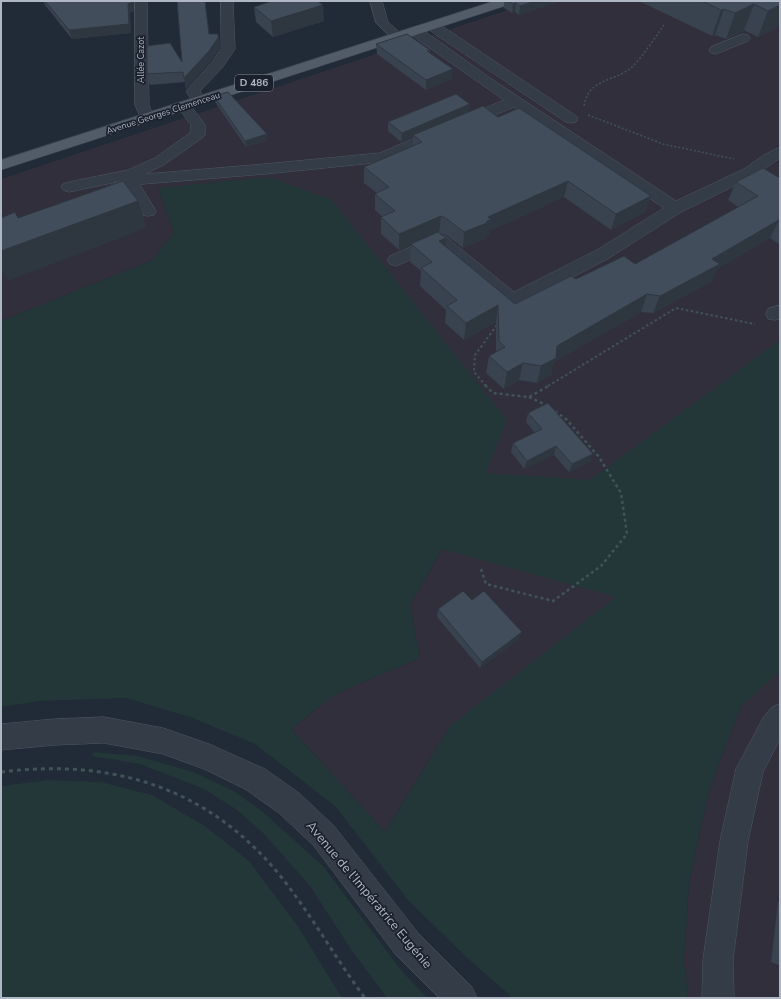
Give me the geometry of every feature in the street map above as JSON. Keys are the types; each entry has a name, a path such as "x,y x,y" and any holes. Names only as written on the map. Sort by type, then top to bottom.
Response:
{"main road":[{"name":"Avenue Georges Clemenceau","path":"1,165 508,1"}],"street":[{"name":"Allée Cazot","path":"141,1 142,105 147,118"},
{"path":"199,101 193,91 217,65 228,49 227,1"},
{"path":"376,1 382,23 398,37"},
{"path":"432,26 571,119"},
{"path":"415,31 515,101 675,208"},
{"path":"716,50 742,38"},
{"path":"84,203 140,179 265,169 383,157 515,101"},
{"path":"69,187 133,174 160,161 197,135 198,126 184,106"},
{"path":"396,260 439,240 514,302 603,254 675,208 752,170 780,152"},
{"path":"752,170 780,187"},
{"path":"131,183 148,211"},
{"path":"718,998 718,960 734,841 750,769 772,727 780,717"},
{"name":"Avenue de l'Impératrice Eugénie","path":"1,737 55,732 104,730 163,741 209,758 255,779 289,803 324,836 407,944 461,998"}],"path":[{"path":"584,107 584,101 591,88 630,69 664,25"},
{"path":"584,113 641,137 674,147 709,152 732,158 752,170"},
{"path":"481,569 486,584 553,601 601,566 627,534 621,493 599,457 567,420 548,405 529,397 493,393 474,372 475,355 514,302"},
{"path":"529,397 676,308 759,324"},
{"path":"1,772 28,768 65,767 108,772 152,783 184,798 218,817 251,844 282,878 345,972 365,998"}],"shaded area":[{"path":"535,1 780,1 780,998 688,998 684,960 689,882 709,790 741,706 450,726 385,832 291,729 335,694 420,658 410,605 486,473 158,188 174,232 153,260 1,321 1,179"},
{"path":"269,177 332,200 507,420 486,473 590,480 780,340 780,671 741,706 709,790 689,882 684,960 688,998 513,998 466,957 408,900 335,806 255,744 190,717 126,698 40,701 1,707 1,321 153,260 174,232 158,188","holes":["442,549 616,597 450,726 385,832 291,729 335,694 420,658 410,605"]},
{"path":"93,752 138,756 193,772 234,791 263,812 323,866 401,970 427,998 387,998 350,948 310,886 263,833 237,810 204,789 140,764 92,756"},
{"path":"48,780 101,782 152,795 205,826 249,861 297,925 342,998 1,998 1,786"}],"building":[{"path":"45,1 131,1 131,3 128,4 129,24 69,30"},
{"path":"177,1 205,1 209,34 218,34 218,38 209,51 184,78 183,72 147,74 147,46 170,43 182,62"},
{"path":"272,1 317,1 323,5 271,21 254,7"},
{"path":"507,1 535,1 520,6 516,3 513,4"},
{"path":"702,1 780,1 780,5 768,11 754,4 735,13 724,9 721,10"},
{"path":"407,34 430,50 427,51 453,69 426,80 376,44"},
{"path":"228,92 267,134 245,141 214,96"},
{"path":"456,94 470,104 402,133 388,122"},
{"path":"483,106 498,117 519,108 651,196 616,214 568,181 488,217 491,219 486,222 487,223 464,232 441,216 399,234 381,217 395,211 375,194 389,187 364,167 422,142 413,135"},
{"path":"763,168 780,178 780,221 779,220 712,259 720,264 660,296 647,294 557,346 556,358 541,366 523,363 507,372 489,356 505,347 499,341 498,305 466,323 447,306 457,300 421,268 432,262 411,244 438,232 446,238 439,241 515,304 571,276 576,279 624,256 635,264 758,196 736,182"},
{"path":"123,181 138,201 1,251 1,218 15,212 18,218"},
{"path":"548,403 593,454 572,464 556,446 527,461 513,443 542,429 528,413"},
{"path":"463,591 472,600 484,591 522,632 482,662 438,609"}]}
